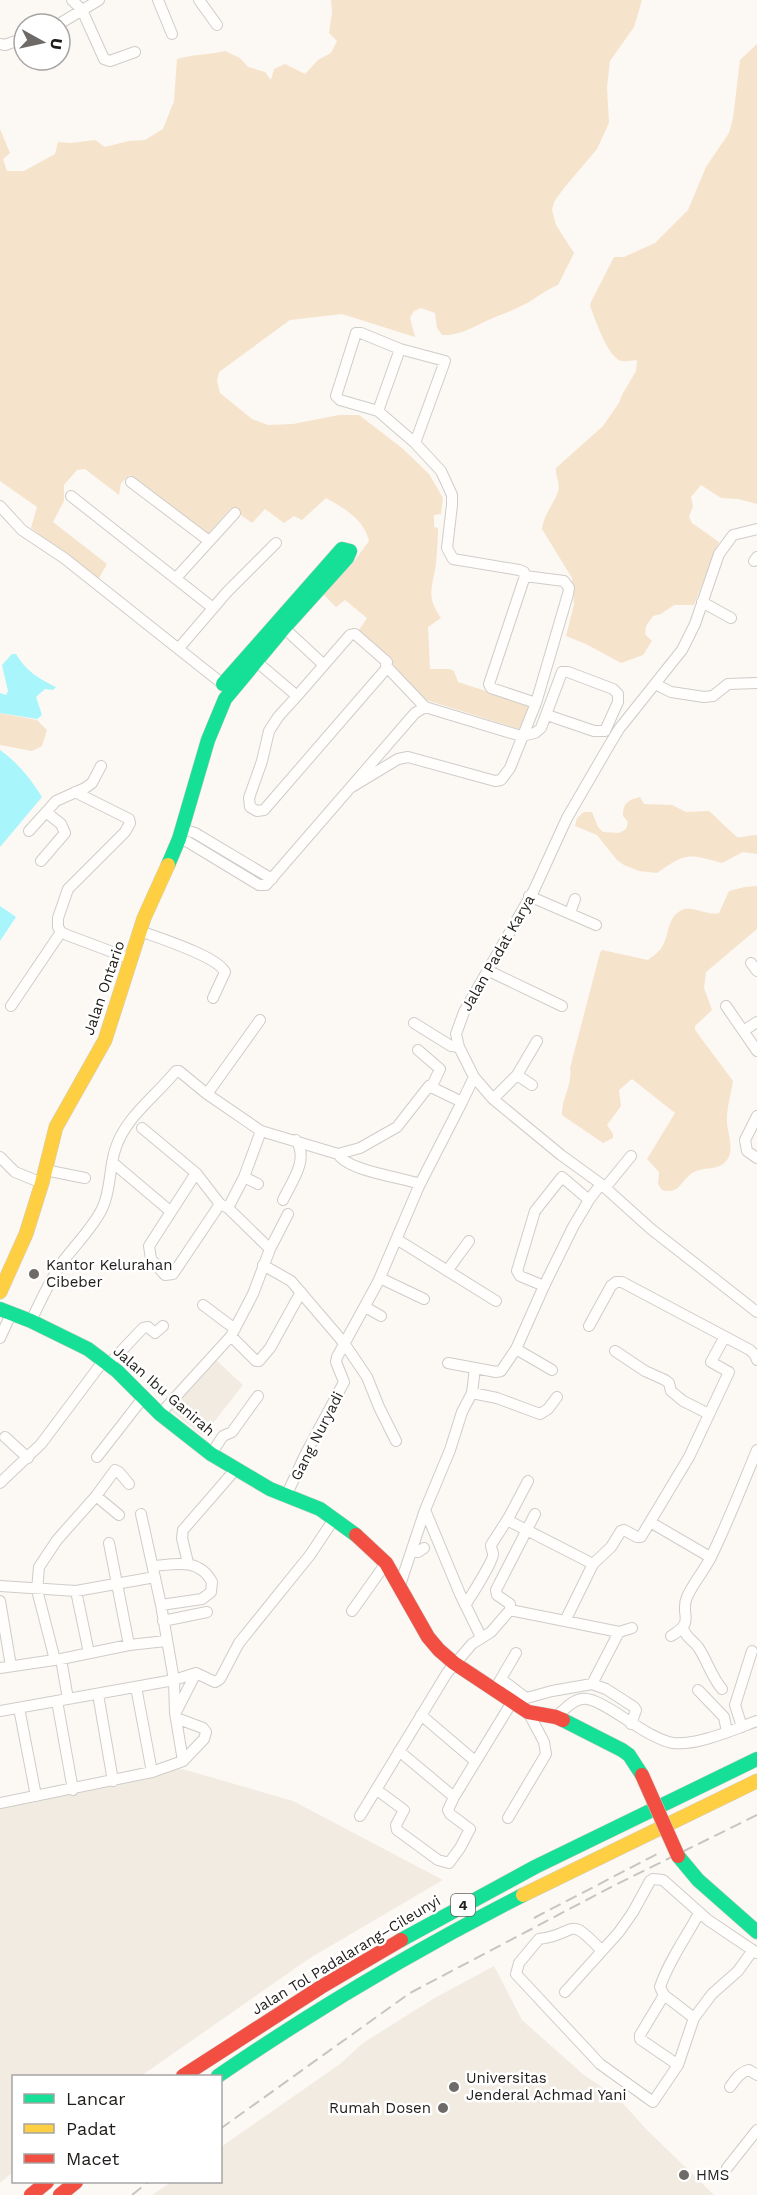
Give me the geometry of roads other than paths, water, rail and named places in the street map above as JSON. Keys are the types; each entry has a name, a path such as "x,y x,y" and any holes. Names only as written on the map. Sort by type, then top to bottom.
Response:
{"main road":[{"path":"342,549 350,551 347,558 280,625 257,662 227,687 342,549"},
{"name":"Jalan Ontario","path":"0,1292 26,1234 56,1127 64,1108 105,1040 140,931 181,834 208,740 225,699 227,687"},
{"name":"Jalan Ibu Ganirah","path":"5,1312 72,1340 107,1362 160,1414 211,1454 286,1496 320,1509 362,1539 386,1563 428,1637 454,1663 498,1684 512,1702 527,1705 556,1717 629,1755 642,1775 678,1856 693,1875 757,1932"},
{"name":"Jalan Tol Padalarang–Cileunyi","path":"185,2075 339,1975 476,1897 757,1759"},
{"name":"4","path":"219,2075 304,2018 470,1922 585,1863 757,1781"},
{"path":"31,2195 45,2183"},
{"path":"60,2195 74,2183"}],"street":[{"path":"72,0 82,10 104,59 110,61 135,52"},
{"path":"72,16 99,0"},
{"path":"158,0 172,34"},
{"path":"199,0 217,25"},
{"path":"416,443 445,361 400,349 356,333 336,396 340,400 378,411 416,443 441,471 452,495 447,548 453,559 524,572 525,576 489,684 491,688 536,703"},
{"path":"378,411 400,349"},
{"path":"130,482 209,542"},
{"path":"71,496 213,608"},
{"path":"176,578 235,513"},
{"path":"2,514 31,537 64,558 227,687"},
{"name":"Jalan Padat Karya","path":"459,1047 456,1034 460,1022 534,890 567,818 620,729 682,650 695,624 719,554 729,538 757,528"},
{"path":"179,648 213,608 276,543"},
{"path":"350,788 398,759 408,757 495,781 501,780 510,768 536,703 569,588 564,581 525,576"},
{"path":"702,602 731,618"},
{"path":"280,625 324,665"},
{"path":"355,634 387,662 386,666 386,669 264,810 257,811 250,807 249,798 262,761 269,731 278,717 350,635 355,634"},
{"path":"257,662 297,696"},
{"path":"386,666 425,707 521,736 539,730 547,715 562,672 568,672 613,689 618,694 618,702 604,731 547,715"},
{"path":"656,684 671,692 704,697 713,696 728,684 757,683"},
{"path":"181,834 195,832 272,879 415,713 425,707"},
{"path":"29,831 56,801 92,783 101,766"},
{"path":"75,792 100,806 125,815 130,823 125,832 68,889 58,918 58,927 61,932 131,958"},
{"path":"40,861 64,833 61,824 46,812"},
{"path":"529,896 596,925"},
{"path":"570,914 575,899"},
{"path":"140,931 206,956 223,967 224,976 213,998"},
{"path":"11,1006 61,932"},
{"path":"489,971 539,997 562,1006"},
{"path":"726,1006 757,1051"},
{"path":"207,1094 260,1020"},
{"path":"743,1031 757,1022"},
{"path":"414,1023 451,1046 459,1047 474,1077 493,1099 603,1186 651,1229 757,1312"},
{"path":"493,1099 517,1075 537,1041"},
{"path":"338,1154 360,1148 398,1127 417,1100 429,1086 432,1086 440,1069 418,1050"},
{"path":"31,1322 61,1265 102,1208 109,1187 112,1162 123,1130 133,1116 177,1071 261,1131 338,1154 345,1162 369,1171 420,1184"},
{"path":"517,1075 532,1085"},
{"path":"344,1343 380,1278 420,1184 474,1077"},
{"path":"432,1086 462,1102"},
{"path":"757,1116 744,1140 747,1151 757,1158"},
{"path":"142,1128 196,1173 224,1206 270,1249"},
{"path":"196,1173 170,1211 148,1250 157,1268 165,1275 175,1271 244,1177 261,1131"},
{"path":"283,1200 302,1160 300,1145 296,1140"},
{"path":"448,1363 499,1372 516,1349 573,1227 590,1200 631,1156"},
{"path":"0,1157 15,1172 85,1178"},
{"path":"112,1162 170,1211"},
{"path":"544,1286 520,1276 517,1267 535,1211 572,1163"},
{"path":"244,1177 258,1184"},
{"path":"562,1177 590,1200"},
{"path":"160,1414 233,1332 258,1284 263,1265 288,1214"},
{"path":"398,1240 496,1301"},
{"path":"447,1271 469,1241"},
{"path":"263,1265 287,1278 344,1343 367,1377 396,1441"},
{"path":"380,1278 424,1299"},
{"path":"589,1326 614,1283 622,1282 753,1352 757,1360"},
{"path":"202,1305 233,1332 256,1361 259,1361 270,1348 301,1292"},
{"path":"365,1307 381,1316"},
{"path":"0,1338 5,1312"},
{"path":"0,1483 28,1458 107,1362 143,1328 148,1327 155,1333 163,1326"},
{"path":"565,1621 593,1564 612,1547 622,1530 640,1538 689,1457 729,1372 711,1362 724,1338"},
{"name":"Gang Nuryadi","path":"286,1496 306,1453 344,1384 336,1360 344,1343"},
{"path":"516,1349 552,1370"},
{"path":"615,1351 645,1371 665,1380 669,1383 671,1390 683,1401 709,1414"},
{"path":"400,1585 425,1510 450,1450 462,1412 472,1393 475,1368"},
{"path":"472,1393 497,1398 540,1414 548,1409 557,1397"},
{"path":"211,1454 223,1436 231,1433 258,1396"},
{"path":"97,1456 143,1398"},
{"path":"4,1437 28,1458"},
{"path":"722,1689 711,1675 699,1648 686,1636 683,1628 687,1615 687,1598 752,1478 757,1450"},
{"path":"73,1790 58,1659 37,1590 39,1567 115,1470 129,1484"},
{"path":"188,1563 182,1538 183,1530 236,1470"},
{"path":"465,1605 476,1590 491,1561 494,1554 491,1545 507,1521 528,1481"},
{"path":"96,1496 119,1515"},
{"path":"425,1510 481,1637"},
{"path":"141,1514 161,1605 174,1680 175,1716 183,1761"},
{"path":"360,1816 454,1663 481,1637 491,1632 510,1610 510,1604 497,1595 496,1590 535,1514"},
{"path":"0,1711 174,1680 196,1673 215,1682 220,1679 239,1643 310,1555 334,1519"},
{"path":"507,1521 593,1564"},
{"path":"650,1521 710,1557"},
{"path":"109,1543 129,1645"},
{"path":"412,1552 418,1552 424,1548"},
{"path":"0,1586 76,1591 117,1583 188,1563 199,1567 212,1582 211,1592 202,1599 161,1605"},
{"path":"352,1611 386,1563"},
{"path":"76,1591 89,1653"},
{"path":"0,1601 5,1667 129,1645 166,1641"},
{"path":"510,1610 619,1632 632,1628"},
{"path":"163,1621 207,1612"},
{"path":"671,1636 683,1628"},
{"path":"592,1684 619,1632"},
{"path":"742,1727 735,1705 752,1651"},
{"path":"508,1818 546,1754 544,1742 527,1705 498,1684 516,1653"},
{"path":"175,1716 196,1673"},
{"path":"527,1705 592,1684 606,1689 634,1707 636,1710 631,1724"},
{"path":"136,1687 152,1772"},
{"path":"698,1690 724,1717 727,1732"},
{"path":"98,1694 113,1781"},
{"path":"556,1717 569,1704 580,1699 587,1699 610,1710 646,1733 674,1743 689,1742 727,1732 757,1720"},
{"path":"377,1790 404,1810 405,1813 396,1825 397,1830 444,1863 450,1863 470,1829 448,1810 512,1702"},
{"path":"20,1708 36,1796"},
{"path":"421,1715 475,1761"},
{"path":"0,1801 73,1790 152,1772 183,1761 204,1738 206,1732 203,1728 175,1716"},
{"path":"399,1750 454,1797"},
{"path":"565,1992 602,1951 628,1919 650,1881 654,1879 663,1880 699,1913 755,1952 712,1994 694,2018 678,2065 653,2102 600,2064 516,1974 519,1963 539,1939 548,1938 568,1929 581,1930 602,1951"},
{"path":"694,2018 664,1995 660,1986 676,1950 688,1935 699,1913"},
{"path":"664,1995 640,2035 640,2039 678,2065"},
{"path":"730,2087 736,2077 745,2070 757,2075"},
{"path":"727,2168 757,2130"}],"water":[{"path":"12,654 16,654 33,674 56,687 53,690 45,689 36,697 42,715 37,719 0,713 0,693 6,695 8,691 2,665"},
{"path":"0,750 23,771 42,797 0,847"},
{"path":"0,906 16,917 0,941"}],"railway":[{"path":"222,2128 410,1993 613,1886 757,1815"},
{"path":"534,1918 657,1854"},
{"path":"132,2195 147,2183"}],"place":[{"name":"Kantor Kelurahan Cibeber","path":"34,1274"},
{"name":"Universitas Jenderal Achmad Yani","path":"454,2087"},
{"name":"Rumah Dosen","path":"443,2108"},
{"name":"HMS","path":"684,2175"}]}
